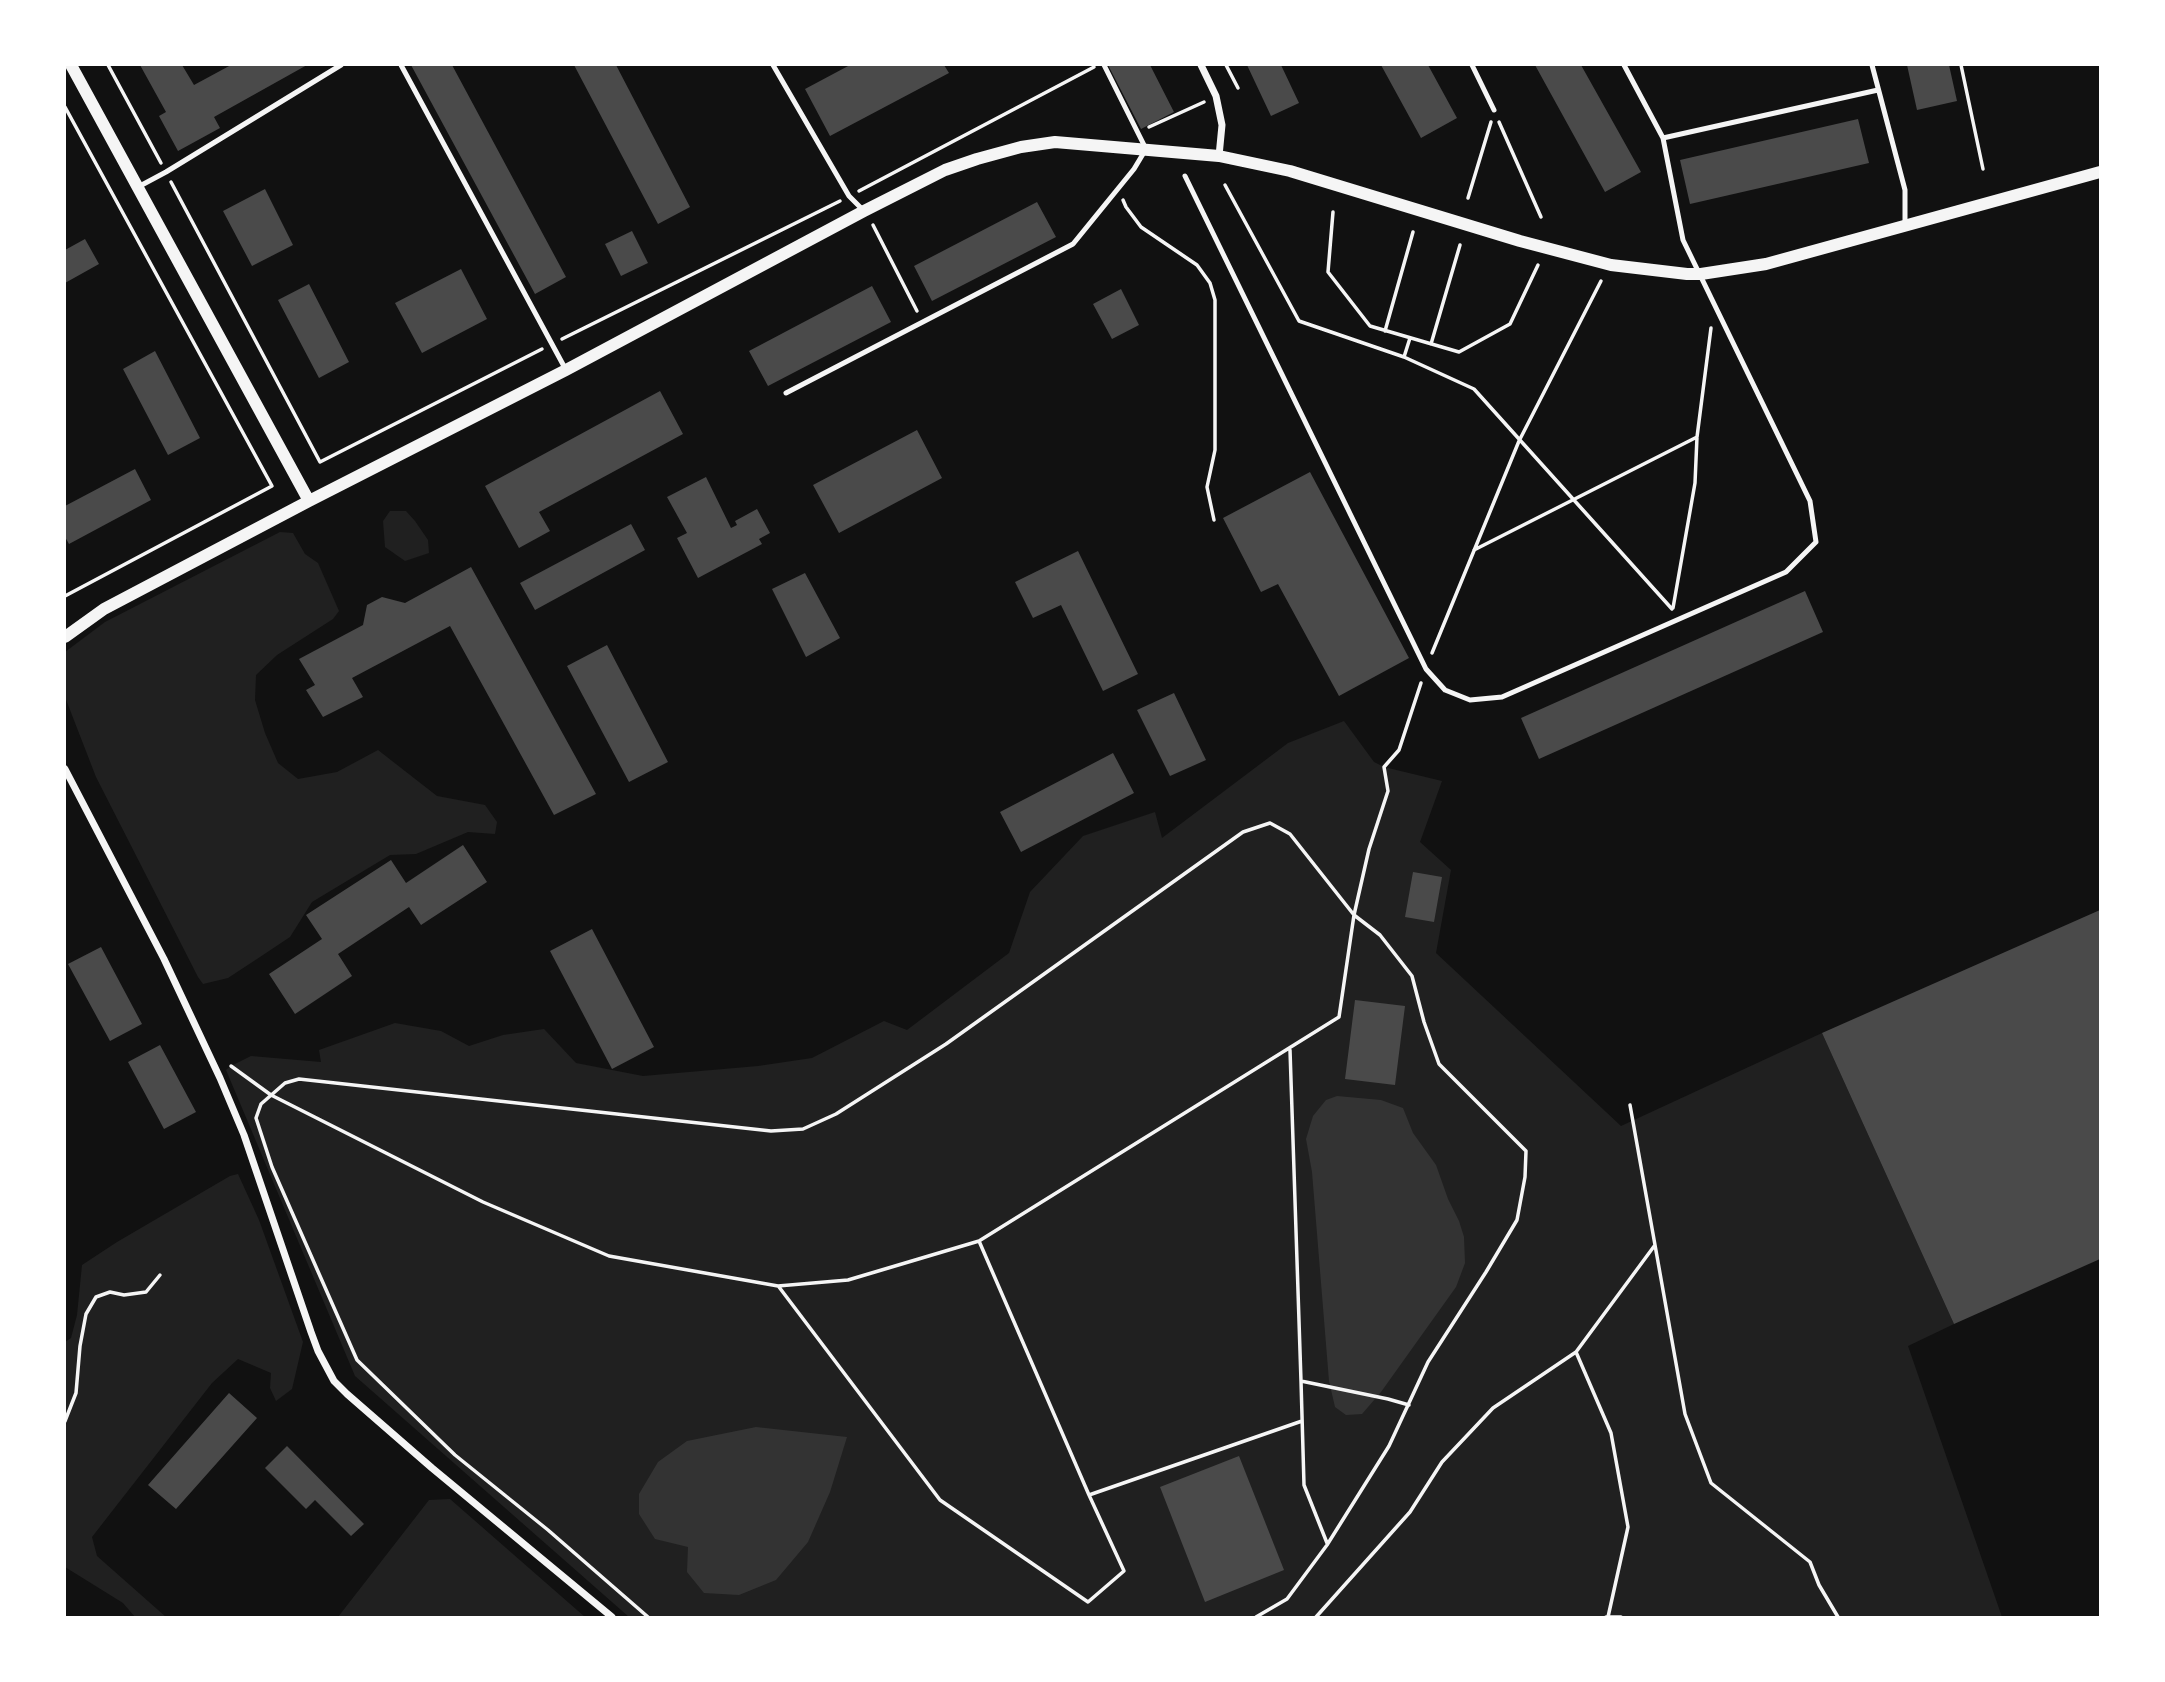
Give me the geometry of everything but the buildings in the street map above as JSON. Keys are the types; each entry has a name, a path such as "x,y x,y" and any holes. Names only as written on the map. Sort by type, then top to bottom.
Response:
{"street":[{"path":"71,65 309,501"},
{"path":"1201,65 1216,96 1223,125 1219,156"},
{"path":"65,637 104,609 566,370 864,211 945,170 1021,147 1055,142 1219,156 1290,171 1520,241 1611,265 1702,274 1766,264 2100,172"},
{"path":"65,769 164,959 220,1078 244,1135 315,1342 334,1381 432,1468 612,1617"}],"lane":[{"path":"138,187 341,65"},
{"path":"401,65 566,370"},
{"path":"774,65 849,196 864,211"},
{"path":"786,393 1073,244 1134,169 1146,149 1101,65"},
{"path":"1472,65 1494,110"},
{"path":"1185,176 1426,669 1445,690 1470,701 1502,697 1786,572 1816,542 1810,501 1684,240 1662,138 1624,65"},
{"path":"1872,65 1905,190 1905,227"},
{"path":"1662,138 1878,90"}],"path":[{"path":"108,65 320,462 849,196 1101,65"},
{"path":"1226,65 1238,88"},
{"path":"1961,65 1983,169"},
{"path":"1138,133 1204,102"},
{"path":"65,107 272,486 65,596"},
{"path":"1468,198 1494,110"},
{"path":"1494,110 1541,217"},
{"path":"1225,185 1299,321 1404,357 1474,390 1673,609 1695,483 1697,438 1714,302"},
{"path":"1119,188 1126,207 1141,227 1198,265 1210,283 1215,300 1215,450 1207,487 1214,520"},
{"path":"864,211 883,242 923,323"},
{"path":"1333,212 1328,272 1370,326 1459,352 1510,324 1538,265"},
{"path":"1385,331 1413,232"},
{"path":"1431,344 1460,245"},
{"path":"231,1066 271,1095 483,1202 609,1256 778,1286 848,1280 979,1241 1339,1017 1354,915 1369,849 1388,791 1384,767 1399,750 1426,669 1519,440 1601,281"},
{"path":"1404,357 1410,338"},
{"path":"1475,550 1697,438"},
{"path":"648,1617 456,1455 357,1360 272,1167 256,1118 261,1104 285,1083 299,1079 771,1131 803,1129 836,1114 946,1044 1243,832 1270,823 1290,834 1354,915 1380,934 1412,976 1439,1064 1526,1151 1525,1177 1517,1220 1428,1362 1389,1446 1328,1545 1287,1599 1256,1617"},
{"path":"1290,1049 1304,1485 1328,1545"},
{"path":"1630,1105 1685,1414 1711,1483 1810,1562 1819,1585 1838,1617"},
{"path":"778,1286 940,1500 1088,1602 1124,1571 979,1241"},
{"path":"1316,1617 1410,1512 1441,1462 1493,1408 1576,1352 1655,1245"},
{"path":"65,1421 76,1392 86,1314 96,1297 110,1292 124,1295 146,1292 160,1275"},
{"path":"1576,1352 1611,1433 1628,1527 1607,1617 1621,1617"},
{"path":"1301,1381 1409,1405"},
{"path":"1089,1495 1302,1421"}],"shaded area":[{"path":"390,511 406,511 428,540 429,553 405,561 385,547 383,521"},
{"path":"280,532 293,533 305,554 318,563 339,611 333,619 277,655 256,675 255,700 278,763 298,779 337,772 378,750 437,796 485,805 497,822 495,834 468,832 416,854 390,855 312,902 290,937 228,978 203,984 96,777 65,697 65,652 105,622"},
{"path":"1344,721 1374,762 1384,767 1442,781 1420,842 1451,870 1436,953 1621,1126 1822,1033 1954,1324 1908,1346 2002,1617 629,1617 355,1376 226,1070 231,1066 251,1056 321,1062 319,1050 395,1023 441,1031 469,1046 503,1035 544,1029 576,1063 643,1076 758,1066 812,1058 884,1021 907,1030 1009,953 1030,892 1083,836 1155,812 1162,838 1288,743"},
{"path":"1337,1096 1381,1100 1403,1108 1413,1133 1436,1165 1459,1221 1464,1237 1465,1263 1456,1287 1381,1392 1362,1414 1346,1415 1335,1407 1329,1381 1312,1172 1306,1139 1313,1116 1326,1100"},
{"path":"238,1174 259,1220 303,1342 292,1389 276,1401 270,1388 271,1373 238,1359 212,1383 92,1537 97,1556 166,1617 135,1617 123,1603 65,1567 65,1342 71,1338 77,1315 82,1265 230,1176"},
{"path":"756,1427 847,1437 830,1492 808,1542 776,1580 739,1595 704,1593 687,1572 688,1547 655,1539 639,1514 639,1494 658,1462 687,1441"},
{"path":"450,1499 585,1617 338,1617 429,1500"}]}
